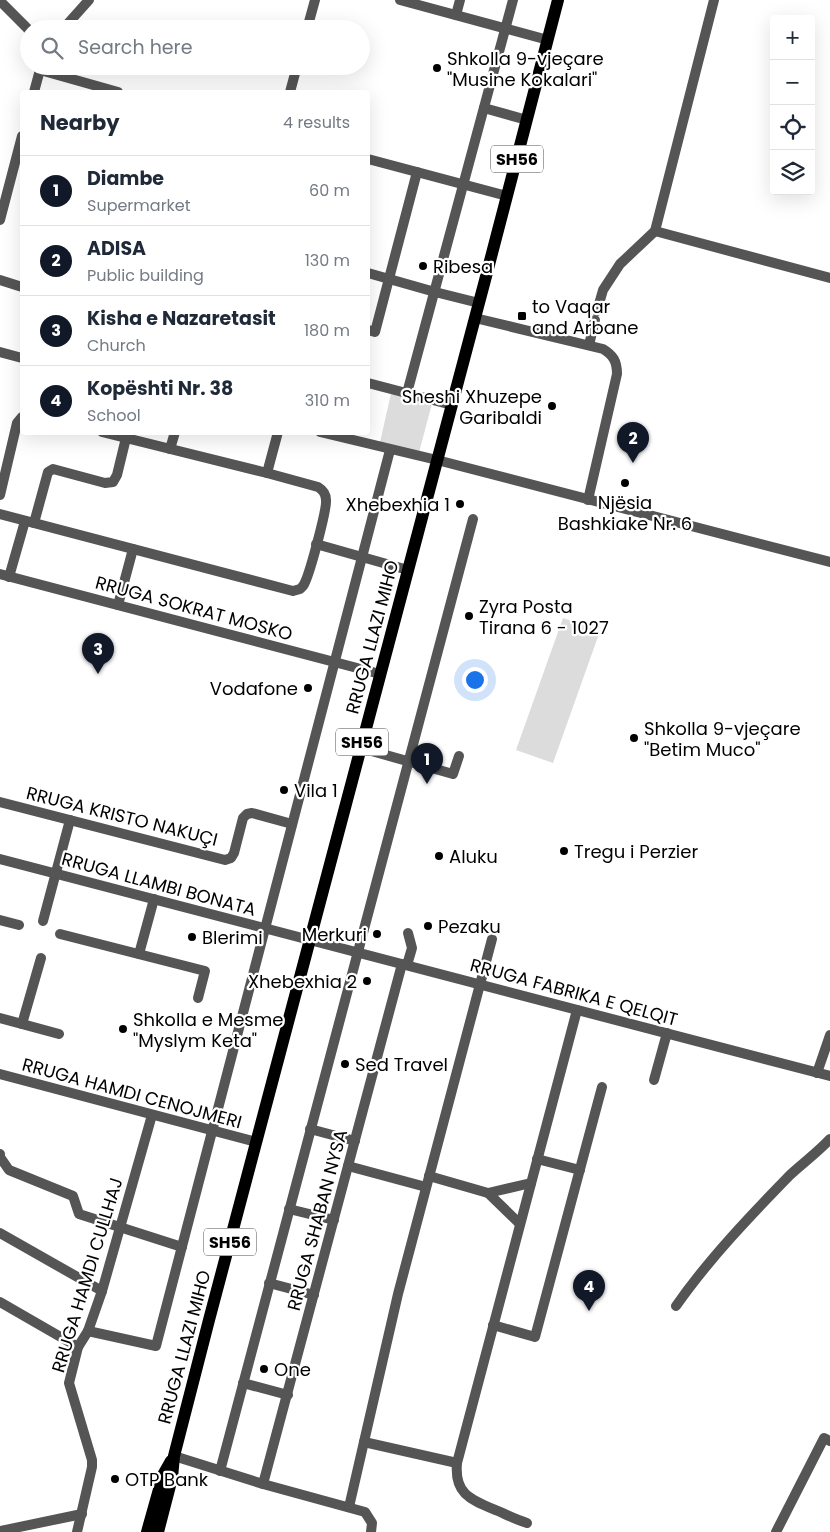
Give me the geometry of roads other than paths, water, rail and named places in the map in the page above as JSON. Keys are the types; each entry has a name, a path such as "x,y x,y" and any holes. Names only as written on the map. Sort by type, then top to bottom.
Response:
{"main road":[{"name":"RRUGA LLAZI MIHO","path":"158,1532 172,1478 174,1456 558,0"},
{"name":"RRUGA LLAZI MIHO","path":"147,1532 164,1475 174,1456"}],"street":[{"path":"71,20 89,0"},
{"path":"310,20 315,0"},
{"path":"400,0 548,40"},
{"path":"456,15 460,0"},
{"path":"407,393 513,0"},
{"path":"589,345 603,290 620,264 655,231 714,0"},
{"path":"0,1 20,21"},
{"path":"35,90 39,75"},
{"path":"63,75 112,90"},
{"path":"291,90 295,75"},
{"path":"484,108 527,120"},
{"path":"0,220 20,144"},
{"path":"370,159 507,196"},
{"path":"370,331 375,332 417,172"},
{"path":"655,231 830,278"},
{"path":"370,274 479,303"},
{"path":"0,280 20,286"},
{"path":"475,318 603,349 615,359 617,374 588,500"},
{"path":"0,352 20,357"},
{"path":"370,383 452,405"},
{"path":"0,495 17,423 20,419"},
{"path":"0,514 293,591 300,589 305,583 326,502 324,493 318,487 114,435"},
{"path":"170,449 174,435"},
{"path":"267,473 277,435"},
{"path":"332,435 437,460 830,562"},
{"path":"5,576 30,522 48,472 53,469 105,483 113,482 117,475 126,438"},
{"path":"88,1331 156,1346 390,450"},
{"path":"220,1471 473,519"},
{"path":"316,544 408,570"},
{"path":"118,605 133,549"},
{"name":"RRUGA SOKRAT MOSKO","path":"5,576 380,674"},
{"path":"360,748 454,774 459,756"},
{"name":"RRUGA KRISTO NAKUÇI","path":"0,802 225,860 231,858 234,853 243,818 247,814 252,813 292,824"},
{"path":"43,921 70,820"},
{"name":"RRUGA LLAMBI BONATA","path":"0,860 310,940"},
{"path":"139,954 154,899"},
{"path":"0,920 19,925"},
{"name":"RRUGA SHABAN NYSA","path":"263,1484 348,1166 405,965 412,948 408,933"},
{"path":"60,934 205,971 198,998"},
{"path":"349,1507 398,1294 492,939"},
{"name":"RRUGA FABRIKA E QELQIT","path":"310,940 830,1076"},
{"path":"22,1024 41,958"},
{"path":"527,1523 470,1500 456,1476 457,1463 577,1010"},
{"path":"0,1018 59,1034"},
{"path":"654,1080 667,1033"},
{"path":"817,1073 830,1035"},
{"name":"RRUGA HAMDI CENOJMERI","path":"0,1074 256,1142"},
{"path":"493,1325 536,1336 602,1087"},
{"name":"RRUGA HAMDI CULLHAJ","path":"77,1532 92,1460 69,1383 78,1347 88,1331 102,1291 152,1115"},
{"path":"310,1129 355,1141"},
{"path":"676,1306 755,1212 830,1139"},
{"path":"0,1154 9,1170 73,1196 79,1214 182,1247"},
{"path":"537,1159 580,1170"},
{"path":"348,1166 426,1187"},
{"path":"429,1176 488,1193 520,1224"},
{"path":"488,1193 531,1183"},
{"path":"289,1209 334,1220"},
{"path":"0,1233 102,1291"},
{"path":"269,1283 314,1295"},
{"path":"0,1302 78,1347"},
{"path":"243,1383 288,1395"},
{"path":"776,1532 824,1438 830,1441"},
{"path":"364,1442 457,1463"},
{"path":"174,1456 263,1484 365,1512 372,1522 372,1532"},
{"path":"0,1531 82,1514"}],"place":[{"name":"Shkolla 9-vjeçare \"Musine Kokalari\"","path":"437,68"},
{"name":"Ribesa","path":"423,266"},
{"name":"to Vaqar and Arbane","path":"522,316"},
{"name":"Sheshi Xhuzepe Garibaldi","path":"552,406"},
{"name":"ADISA","path":"633,463"},
{"name":"Njësia Bashkiake Nr. 6","path":"625,483"},
{"name":"Xhebexhia 1","path":"460,504"},
{"name":"Zyra Posta Tirana 6 - 1027","path":"469,616"},
{"name":"Kisha e Nazaretasit","path":"98,674"},
{"name":"Vodafone","path":"308,688"},
{"name":"Shkolla 9-vjeçare \"Betim Muco\"","path":"634,738"},
{"name":"Diambe","path":"427,784"},
{"name":"Vila 1","path":"284,790"},
{"name":"Tregu i Perzier","path":"564,851"},
{"name":"Aluku","path":"439,856"},
{"name":"Pezaku","path":"428,926"},
{"name":"Merkuri","path":"377,934"},
{"name":"Blerimi","path":"192,937"},
{"name":"Xhebexhia 2","path":"367,981"},
{"name":"Shkolla e Mesme \"Myslym Keta\"","path":"123,1029"},
{"name":"Sed Travel","path":"345,1064"},
{"name":"Kopështi Nr. 38","path":"589,1311"},
{"name":"One","path":"264,1369"},
{"name":"OTP Bank","path":"115,1479"}]}
